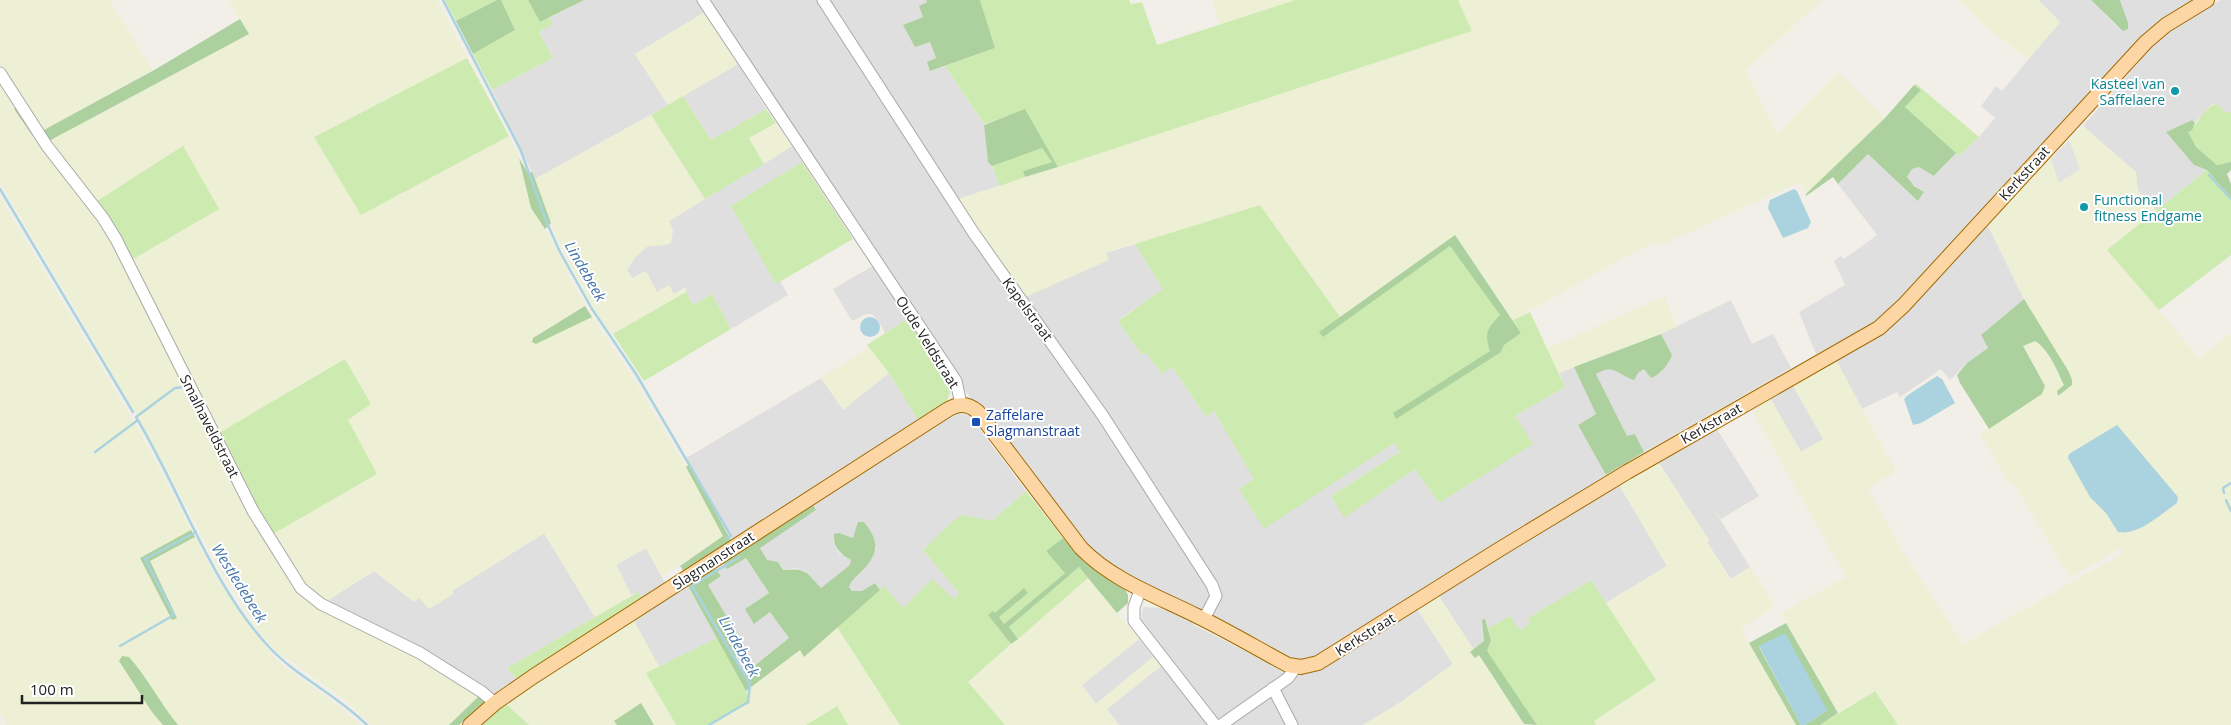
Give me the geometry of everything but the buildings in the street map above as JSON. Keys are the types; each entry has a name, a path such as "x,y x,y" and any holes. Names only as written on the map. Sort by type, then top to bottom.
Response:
{"main road":[{"name":"Kerkstraat","path":"1296,667 1318,663 1627,472 1879,328 1904,305 2146,42 2166,25 2207,0"},
{"name":"Oude Veldstraat","path":"961,404 978,412 1081,548 1093,561 1113,574 1141,588"},
{"name":"Slagmanstraat","path":"470,725 495,703 947,410 961,404"},
{"path":"1141,588 1204,619 1288,665 1296,667"}],"street":[{"name":"Oude Veldstraat","path":"704,0 956,381 961,404"},
{"name":"Kapelstraat","path":"823,0 973,232 1087,392 1212,585 1216,596 1204,619"},
{"name":"Smalhaveldstraat","path":"0,72 48,146 102,218 116,240 253,511 301,588 320,604 420,653 482,692 495,703"},
{"path":"1141,588 1134,607 1134,621 1215,725"},
{"path":"1221,725 1288,678 1296,667"},
{"path":"1273,688 1292,725"}],"shaded area":[{"path":"584,0 697,0 705,12 635,54 668,105 535,179 492,90 553,58 539,32 552,24 549,18"},
{"path":"709,0 926,0 923,17 904,25 930,41 936,59 930,71 945,66 984,124 988,162 992,166 1000,186 956,200 1109,259 1106,253 1135,244 1164,289 1118,320 1142,355 1146,352 1162,374 1172,367 1206,417 1214,411 1255,479 1394,443 1400,452 1331,496 1344,517 1415,469 1439,503 1532,444 1515,416 1565,387 1559,373 1574,367 1596,414 1578,425 1606,475 1416,592 1360,632 1320,656 1306,660 1295,661 1112,569 1098,559 1057,511 966,392"},
{"path":"2038,0 2091,0 2116,25 2124,11 2120,0 2194,0 2167,17 2129,51 1886,314 1864,329 1816,354 1799,312 1845,285 1834,261 1841,256 1844,259 1877,235 1838,184 1868,154 1919,200 1924,192 1911,183 1907,177 1912,169 1919,167 1935,176 1956,153 1959,156 1979,137 1995,118 1981,106 1996,86 2002,91 2060,22"},
{"path":"2221,0 2231,0 2231,113 2223,111 2220,106 2215,104 2211,105 2195,123 2192,120 2166,132 2194,165 2207,170 2156,211 2138,190 2135,172 2083,126 2154,45 2181,22"},
{"path":"738,64 766,109 711,140 683,96"},
{"path":"2069,140 2080,169 2059,183 2051,159"},
{"path":"792,146 802,162 732,206 776,283 780,281 788,295 731,329 712,294 693,305 686,292 686,287 674,295 657,292 632,278 627,270 639,252 648,246 666,245 673,231 669,221"},
{"path":"1987,224 2024,299 1981,335 1988,348 1967,363 1950,380 1941,369 1900,397 1897,392 1862,409 1836,360 1882,333 1911,307"},
{"path":"873,266 908,318 885,333 878,320 872,314 866,314 852,321 833,289"},
{"path":"1731,300 1752,344 1773,334 1791,368 1644,452 1635,435 1627,437 1596,374 1604,369 1617,370 1628,378 1637,376 1639,371 1644,368 1661,372 1672,355 1661,334"},
{"path":"889,373 918,420 731,541 686,458 821,378 843,409"},
{"path":"1793,386 1824,439 1801,452 1770,398"},
{"path":"954,412 969,415 1026,491 992,521 984,521 968,516 923,550 959,593 954,599 903,608 884,587 880,590 875,583 862,591 852,591 849,587 851,580 872,558 877,547 843,534 834,535 833,540 839,553 852,560 850,565 821,589 805,571 796,568 783,570 767,561 759,548 816,510 811,502"},
{"path":"1715,426 1759,496 1721,519 1713,508 1750,567 1731,579 1707,542 1709,540 1657,460"},
{"path":"1618,483 1667,566 1606,603 1591,580 1527,619 1530,623 1519,632 1510,616 1488,628 1485,620 1482,620 1484,641 1474,650 1438,595"},
{"path":"544,533 595,617 507,668 516,679 494,694 406,642 325,602 374,571 414,602 418,598 453,593 452,591"},
{"path":"646,548 665,583 642,598 638,592 631,595 616,565"},
{"path":"745,557 769,593 745,609 770,612 789,638 744,673 735,657 746,649 708,585 721,576 714,567 722,561 727,569"},
{"path":"687,584 717,638 659,667 633,619"},
{"path":"1143,607 1162,608 1188,620 1190,619 1194,625 1284,671 1303,674 1317,670 1417,609 1453,664 1401,702 1363,725 1222,725 1141,621"},
{"path":"1139,639 1153,657 1096,704 1082,685"},
{"path":"1161,666 1209,725 1119,725 1107,709"}],"green space":[{"path":"0,0 109,0 153,70 42,131 0,66"},
{"path":"228,0 437,0 467,58 314,137 361,215 509,136 519,158 540,224 545,229 585,306 533,338 592,317 631,375 680,457 723,536 662,577 646,548 616,564 631,595 595,617 544,533 452,591 453,594 429,609 419,598 414,602 374,571 325,602 309,591 273,534 348,419 371,404 346,360 217,434 130,261 219,209 94,203 47,142 249,34"},
{"path":"445,0 497,0 456,21"},
{"path":"497,0 501,0 515,30 473,54 456,21"},
{"path":"501,0 528,0 540,22 549,18 553,24 539,32 553,58 492,90 473,54 515,30"},
{"path":"528,0 584,0 540,22"},
{"path":"926,0 980,0 995,48 930,71 927,62 936,58 930,42 915,47 903,25 923,17 919,6 927,2"},
{"path":"980,0 1129,0 1131,4 1142,2 1157,45 1295,0 1458,0 1472,31 1058,167 1025,110 984,124 945,66 995,48"},
{"path":"1212,0 1295,0 1220,24"},
{"path":"1458,0 1822,0 1746,70 1777,134 1838,72 1885,118 1806,194 1800,182 1659,246 1656,242 1638,250 1513,320 1455,235 1340,317 1260,205 1106,253 1109,260 1023,298 955,200 1472,31"},
{"path":"1958,0 2038,0 2060,22 2028,59 1981,23"},
{"path":"2091,0 2120,0 2128,23 2128,29 2123,31"},
{"path":"705,12 738,64 668,105 635,54"},
{"path":"240,19 249,34 47,142 39,130 32,135 14,109 22,102 42,131 156,69"},
{"path":"467,58 509,136 361,215 314,137"},
{"path":"1916,84 1979,137 1959,156 1905,107 1921,90 1914,85"},
{"path":"1914,85 1921,90 1905,107 1956,153 1934,176 1919,167 1912,169 1907,177 1914,186 1924,192 1918,201 1868,154 1838,184 1833,177 1806,196 1885,118"},
{"path":"0,86 32,135 110,238 246,506 281,567 299,593 319,608 417,657 479,696 449,725 371,725 343,698 276,651 261,634 224,576 138,417 0,182"},
{"path":"683,96 711,140 766,109 776,123 749,138 764,164 705,199 651,115"},
{"path":"2216,104 2223,111 2231,113 2231,162 2217,165 2196,147 2187,132 2195,126 2207,109"},
{"path":"1025,109 1058,167 1025,177 1023,171 1052,162 1042,148 992,166 988,162 984,125"},
{"path":"651,115 705,199 669,221 673,231 671,243 648,246 633,259 627,270 632,278 646,271 657,292 669,285 674,294 686,287 686,292 613,334 598,316 569,263 555,234 535,179"},
{"path":"2192,120 2195,123 2192,130 2188,132 2196,147 2217,165 2231,162 2231,170 2227,174 2231,184 2231,198 2207,170 2194,165 2166,132"},
{"path":"776,123 792,146 764,164 749,138"},
{"path":"2083,126 2136,172 2138,190 2156,211 2108,250 2199,358 2231,334 2231,725 1898,725 1875,691 1838,713 1781,613 1846,577 1754,414 1756,406 1770,398 1801,452 1823,439 1793,386 1836,360 1896,471 1868,489 1901,548 1963,644 2124,553 2121,548 2114,551 2070,578 2014,484 2011,485 1980,434 2042,394 2045,386 2022,347 2034,341 2040,345 2053,363 2064,385 2058,395 2072,385 2024,299 1987,224"},
{"path":"183,146 219,209 130,261 94,203"},
{"path":"1042,147 1052,162 1023,171 1025,177 1000,186 992,166"},
{"path":"519,158 528,173 532,172 535,179 551,223 545,229 531,208"},
{"path":"802,162 853,239 776,284 731,206"},
{"path":"2207,170 2231,198 2231,255 2159,310 2107,250"},
{"path":"0,197 140,432 191,530 140,558 173,620 177,617 150,561 195,537 216,577 250,627 277,661 344,710 360,725 178,725 162,705 152,712 163,725 7,725 0,714"},
{"path":"1260,205 1340,317 1320,332 1450,246 1500,315 1492,323 1487,335 1491,351 1393,413 1521,333 1513,320 1530,312 1565,387 1515,416 1533,444 1439,503 1415,469 1344,518 1331,496 1400,452 1394,443 1264,529 1239,489 1254,479 1214,411 1206,417 1172,367 1162,374 1146,353 1142,355 1118,321 1163,289 1135,244"},
{"path":"1455,235 1521,333 1504,345 1501,352 1396,419 1393,413 1490,351 1487,340 1488,331 1500,315 1450,246 1323,337 1319,332"},
{"path":"686,292 693,305 712,294 731,329 644,381 613,334"},
{"path":"1665,296 1677,327 1559,373 1546,349"},
{"path":"2024,299 2069,372 2072,385 2058,396 2057,391 2064,385 2048,355 2035,341 2023,346 2045,386 2042,394 1989,429 1957,375 1967,363 1988,348 1981,335"},
{"path":"585,306 592,317 536,344 532,342 533,338"},
{"path":"908,318 949,378 952,387 947,401 918,420 889,373 867,345"},
{"path":"1661,334 1672,355 1664,369 1655,376 1651,378 1644,369 1639,372 1634,380 1612,370 1596,374 1627,436 1635,434 1644,452 1606,475 1578,425 1596,414 1574,367"},
{"path":"869,348 889,373 843,410 821,378"},
{"path":"345,359 371,404 348,420 377,474 273,534 217,434"},
{"path":"1657,460 1709,540 1707,542 1730,579 1750,567 1775,606 1741,629 1796,725 1596,725 1594,721 1656,680 1606,603 1667,566 1618,483"},
{"path":"690,464 731,541 684,572 680,566 723,536 686,467"},
{"path":"1026,491 1063,538 1046,551 1066,572 1004,624 998,617 1028,593 995,613 988,615 1011,644 968,682 1005,725 900,725 837,627 884,586 903,608 932,579 954,599 959,593 923,550 962,515 992,521"},
{"path":"811,502 816,510 760,548 767,560 778,562 783,570 801,570 805,572 821,588 850,565 851,560 844,556 836,546 834,534 839,533 853,538 858,522 864,522 875,542 874,553 868,565 853,580 849,587 852,591 862,591 875,583 880,590 804,657 800,650 746,691 687,584 714,567 721,576 708,585 746,649 735,657 745,673 789,638 770,612 754,624 745,609 769,593 746,558 727,569 722,561"},
{"path":"191,530 195,537 150,561 177,618 172,620 140,558"},
{"path":"1063,538 1084,562 1125,589 1128,595 1128,603 1117,613 1079,567 1009,627 1018,639 1011,644 988,615 993,611 995,613 1024,588 1028,593 999,617 1004,624 1065,573 1046,551"},
{"path":"1079,567 1088,578 1018,639 1009,627"},
{"path":"1088,578 1139,639 1082,685 1096,704 1153,657 1161,666 1107,709 1119,725 1005,725 968,682"},
{"path":"1591,580 1656,680 1594,721 1596,725 1537,725 1486,651 1491,640 1488,628 1510,616 1520,631 1530,623 1527,619"},
{"path":"638,592 642,598 516,679 507,668"},
{"path":"1438,595 1474,650 1471,652 1475,658 1479,655 1524,724 1527,725 1363,725 1401,702 1453,664 1417,609"},
{"path":"633,619 659,667 646,673 676,725 529,725 504,702"},
{"path":"1485,619 1491,640 1487,651 1537,725 1524,724 1479,655 1475,658 1470,652 1484,641 1482,620"},
{"path":"1786,623 1838,713 1820,725 1805,725 1827,710 1759,647 1801,725 1796,725 1749,643"},
{"path":"837,627 900,725 848,725 836,706 806,725 708,725 750,703 746,691 800,649 805,657"},
{"path":"717,638 746,691 750,703 708,725 676,725 646,673"},
{"path":"122,656 129,657 136,665 178,725 163,725 152,712 119,661"},
{"path":"1875,691 1898,725 1820,725"},
{"path":"479,696 485,702 459,725 449,725"},
{"path":"504,702 529,725 478,725"},
{"path":"641,703 654,725 617,725 614,721"},
{"path":"837,706 848,725 806,725"}],"water":[{"path":"1794,189 1797,191 1811,222 1808,228 1783,238 1768,208 1770,200"},
{"path":"870,317 877,320 880,327 877,334 870,337 863,334 860,327 863,320"},
{"path":"1937,376 1942,379 1955,403 1921,423 1913,425 1904,399"},
{"path":"2117,425 2178,497 2177,503 2157,518 2133,531 2126,532 2118,532 2106,513 2090,497 2068,458 2069,454"},
{"path":"1785,633 1827,710 1805,725 1801,725 1759,646"}],"waterway":[{"name":"Lindebeek","path":"443,0 521,151 547,223 560,252 592,309 636,374 731,536 727,538"},
{"path":"2209,175 2231,199"},
{"name":"Westledebeek","path":"0,189 133,412"},
{"name":"Westledebeek","path":"184,387 175,388 136,417 213,566 248,622 269,647 292,668 343,704 367,725"},
{"path":"95,452 138,420"},
{"path":"2224,493 2223,488 2231,483"},
{"path":"2226,500 2231,511"},
{"path":"120,646 174,615 145,559 196,532"},
{"name":"Lindebeek","path":"709,725 748,702 750,684 692,586 739,557"}],"place":[{"name":"Kasteel van Saffelaere","path":"2175,91"},
{"name":"Functional fitness Endgame","path":"2084,207"},
{"name":"Zaffelare Slagmanstraat","path":"976,422"}]}
